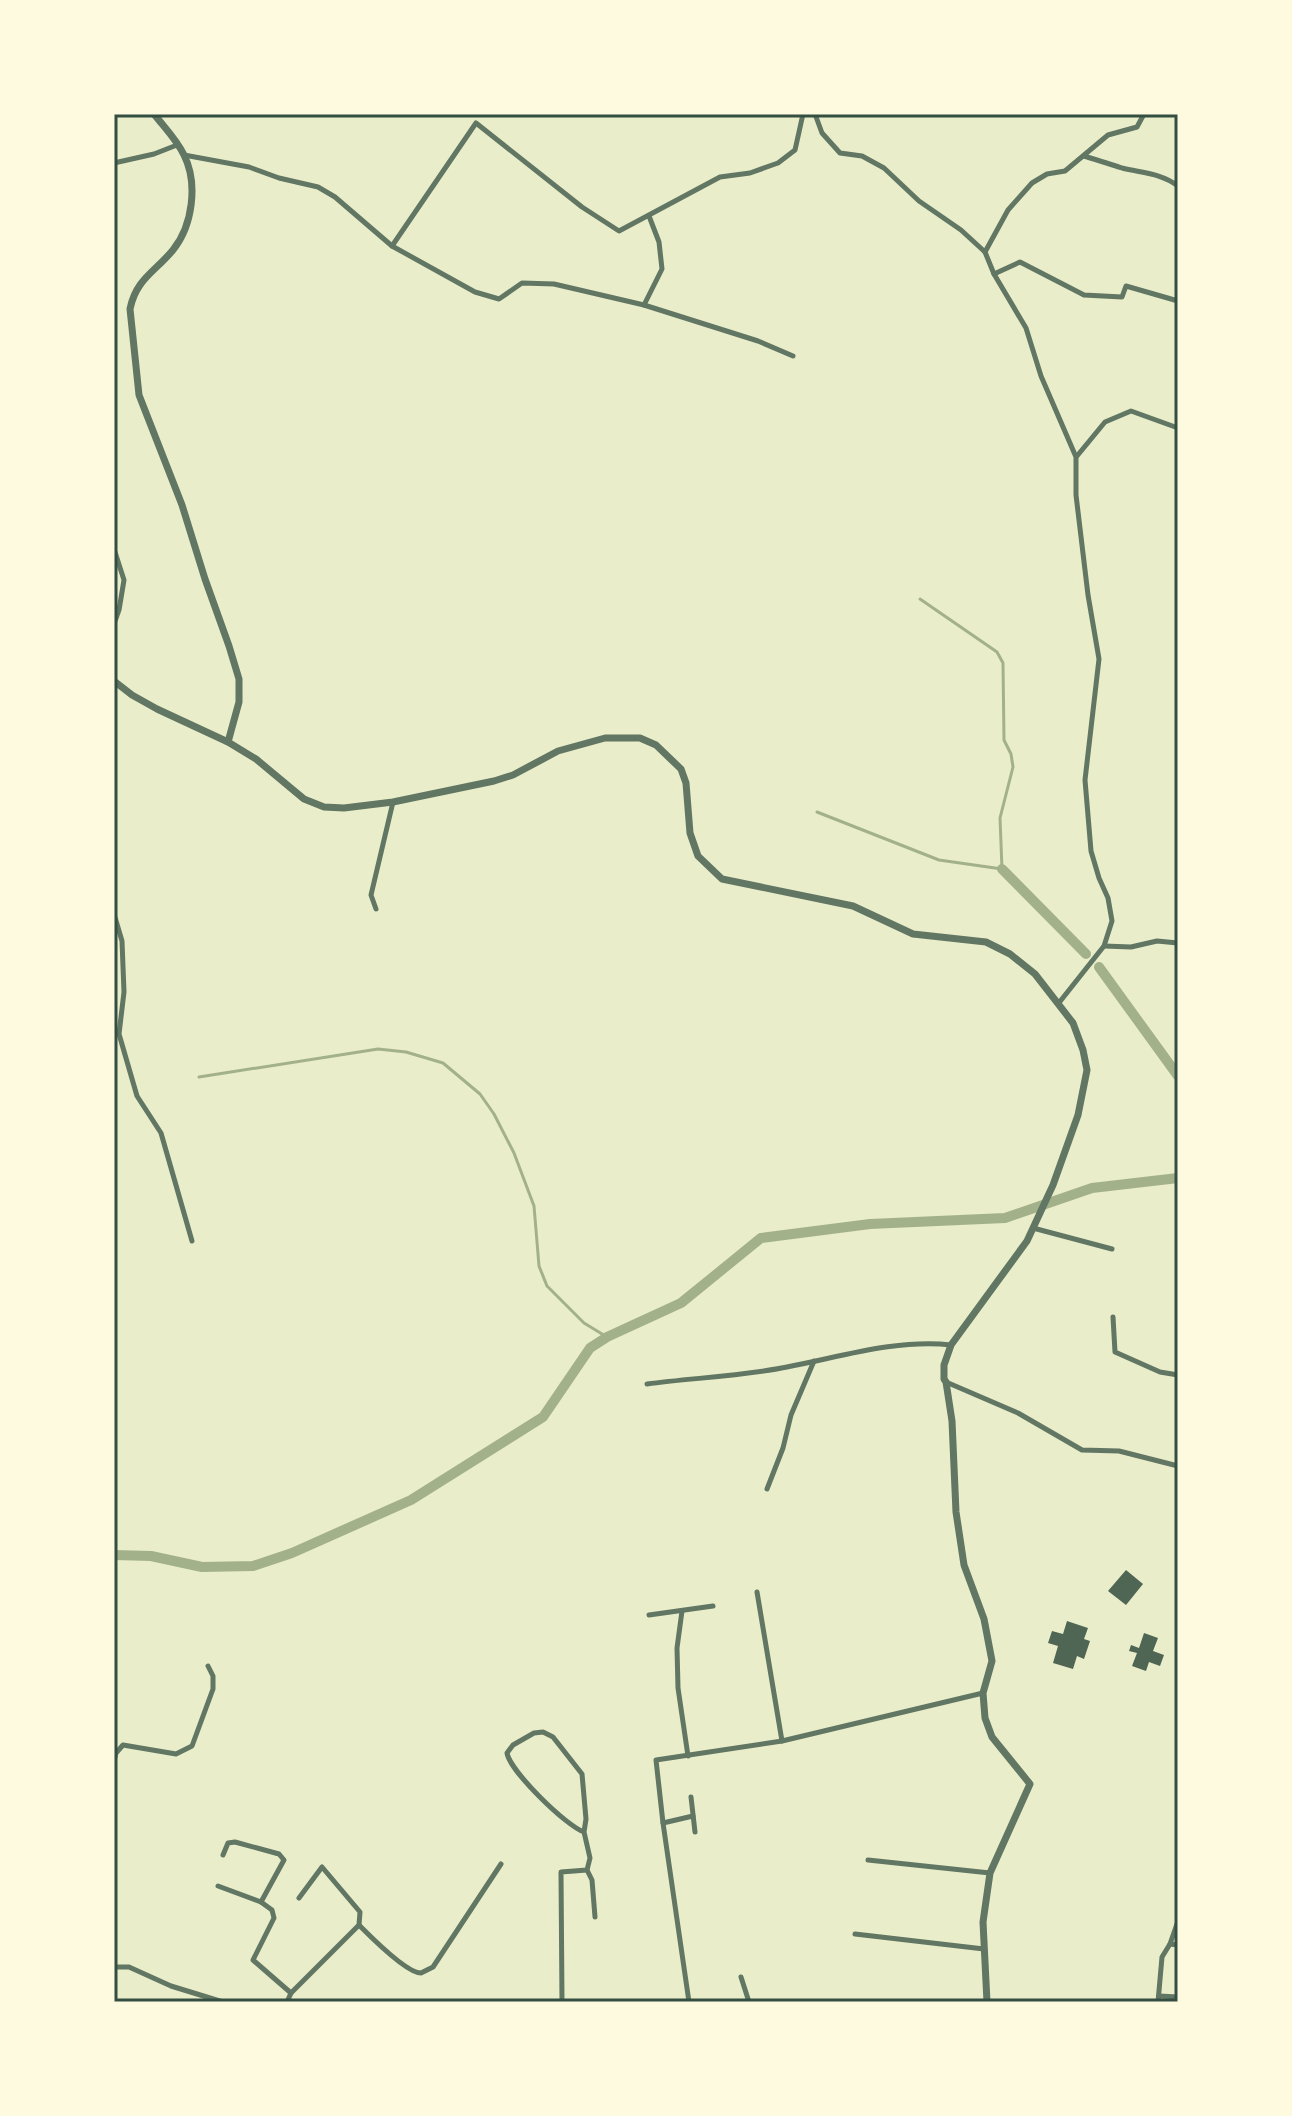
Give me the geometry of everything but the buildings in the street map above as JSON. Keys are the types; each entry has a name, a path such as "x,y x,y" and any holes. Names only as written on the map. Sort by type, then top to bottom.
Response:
{"street":[{"path":"154,114 184,155 193,181 190,215 181,238 139,283 132,296 130,309 139,395 182,505 239,679 239,702 228,742"},
{"path":"392,246 476,123 582,207 619,231 720,177 750,173 778,163 795,150 803,114"},
{"path":"815,114 822,133 840,153 862,156 884,168 919,201 961,230 985,252 994,274 1026,328 1041,376 1076,457 1076,495 1099,659 1085,780 1091,851 1108,898 1112,921 1104,946 1058,1004"},
{"path":"985,252 1008,210 1032,183 1047,174 1065,171 1108,135 1137,127 1144,114"},
{"path":"114,163 177,145"},
{"path":"184,155 249,167 318,187 335,197 392,246 475,292 499,299 522,283 554,284 644,305 758,341 793,356"},
{"path":"1084,156 1152,173 1178,186"},
{"path":"644,305 662,269 659,242 649,216"},
{"path":"994,274 1020,262 1084,295 1122,297 1126,286 1178,301"},
{"path":"1076,457 1105,422 1131,411 1178,428"},
{"path":"114,549 124,580 114,624"},
{"path":"114,681 157,709 228,742 256,759 304,799 324,807 344,808 393,802 494,781 513,775 558,751 605,738 640,738 656,745 681,769 686,783 690,833 698,856 722,879 853,906 913,934 986,942 1010,954 1035,974 1073,1023 1087,1070 1078,1115 1053,1185 1027,1241 951,1345 944,1365 952,1421 956,1512 964,1565 984,1619 992,1661 983,1693 985,1718 992,1737 1030,1784 990,1873 983,1922 987,2002"},
{"path":"376,909 371,895 393,802"},
{"path":"114,914 122,941 124,992 119,1034 137,1096 161,1133 192,1241"},
{"path":"1104,946 1131,947 1157,941 1178,943"},
{"path":"1032,1228 1112,1249"},
{"path":"1113,1317 1115,1352 1160,1372 1178,1375"},
{"path":"647,1384 785,1368 896,1346 951,1345"},
{"path":"767,1489 783,1448 791,1415 815,1360"},
{"path":"946,1382 1018,1413 1082,1450 1119,1451 1178,1466"},
{"path":"757,1592 782,1741"},
{"path":"649,1615 713,1606"},
{"path":"682,1611 677,1648 678,1688 688,1756"},
{"path":"114,1761 123,1745 176,1754 192,1746 213,1689 213,1676 208,1666"},
{"path":"689,2002 656,1760 782,1741 983,1693"},
{"path":"584,1832 575,1829 508,1761 507,1753 513,1745 534,1733 543,1732 553,1737 582,1774 586,1819 584,1832 590,1858 587,1870 592,1880 595,1917"},
{"path":"691,1797 695,1832"},
{"path":"663,1823 693,1816"},
{"path":"223,1855 228,1843 235,1842 279,1854 284,1860 261,1902"},
{"path":"868,1860 990,1873"},
{"path":"359,1925 411,1970 422,1973 433,1967 501,1864"},
{"path":"287,2002 291,1993 359,1925 360,1912 322,1867 299,1898"},
{"path":"562,2002 561,1872 587,1870"},
{"path":"218,1886 261,1902 272,1910 274,1918 253,1960 291,1993"},
{"path":"1178,1921 1162,1957 1159,1999 1178,1997"},
{"path":"855,1934 984,1949"},
{"path":"1170,1944 1178,1945"},
{"path":"114,1967 129,1967 171,1986 223,2002"},
{"path":"741,1977 749,2002"}],"waterway":[{"path":"817,812 939,860 1002,869 1000,818 1013,767 1004,740 1003,663 997,652 920,599"},
{"path":"1002,869 1086,954"},
{"path":"1099,967 1178,1076"},
{"path":"199,1077 378,1049 406,1052 443,1063 480,1094 514,1153 534,1206 539,1266 547,1286 584,1323 607,1337"},
{"path":"114,1555 151,1556 202,1567 253,1566 292,1553 411,1500 543,1417 590,1348 681,1303 761,1238 870,1224 1005,1218 1092,1188 1178,1178"}]}
